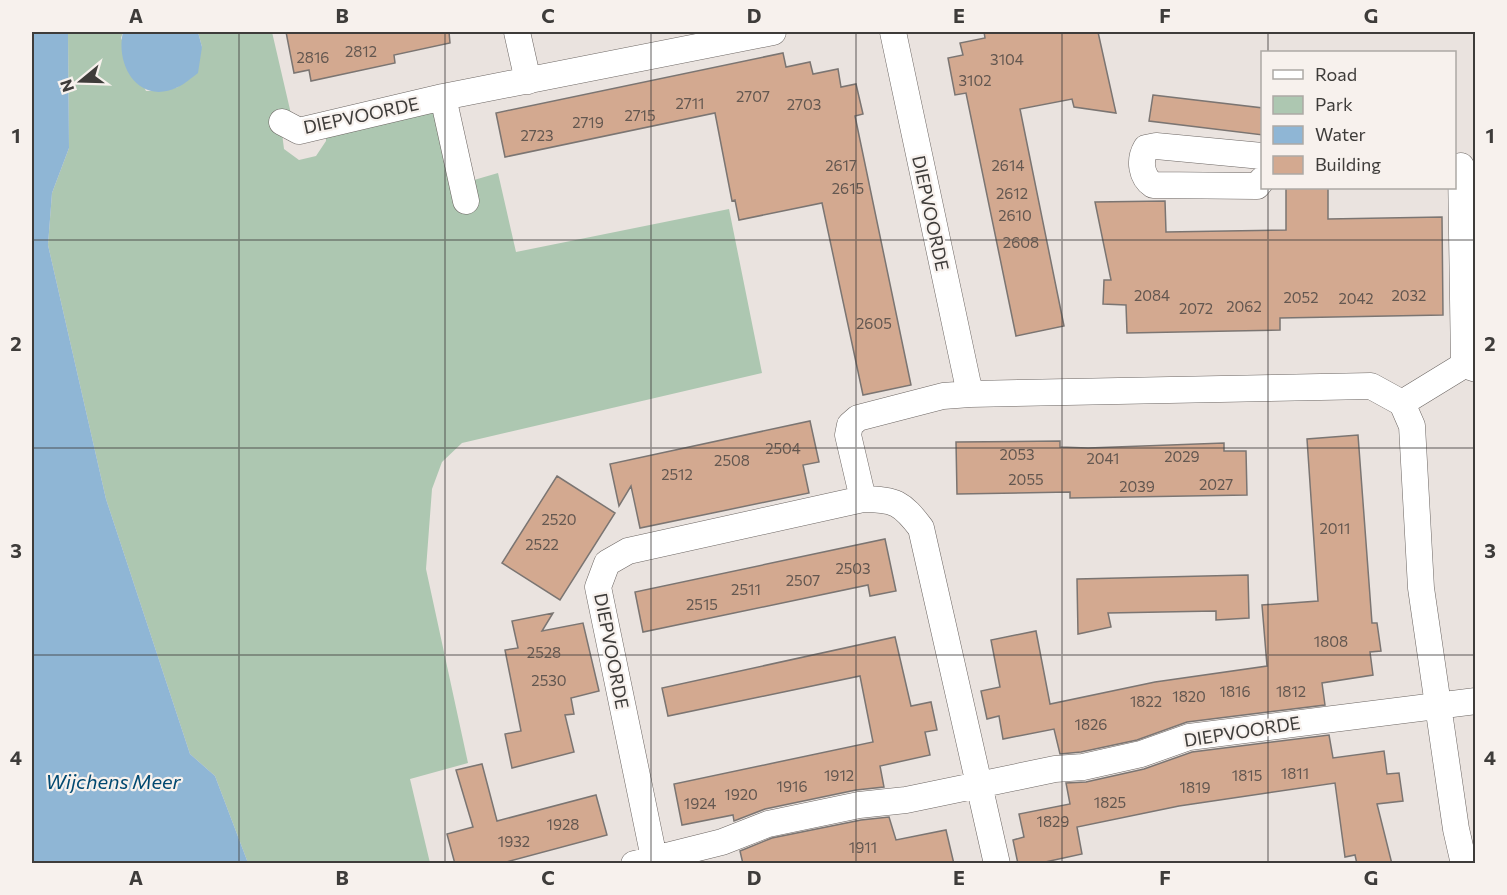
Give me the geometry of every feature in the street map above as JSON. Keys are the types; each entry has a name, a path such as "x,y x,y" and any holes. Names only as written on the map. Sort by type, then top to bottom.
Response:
{"street":[{"path":"517,32 528,81"},
{"name":"DIEPVOORDE","path":"282,122 299,131 443,97 773,32"},
{"name":"DIEPVOORDE","path":"893,32 970,394"},
{"name":"DIEPVOORDE","path":"443,97 466,201"},
{"path":"1261,156 1156,146 1146,148 1142,155 1143,170 1147,180 1153,185 1257,186 1261,182"},
{"path":"1402,403 1470,367 1464,166"},
{"path":"863,499 848,435 850,425 858,418 943,396 1371,386 1402,403 1412,426 1421,588 1456,829 1464,864"},
{"name":"DIEPVOORDE","path":"997,864 979,784 921,528 905,506 884,499 863,499 628,551 608,563 598,587 644,861 722,842 768,824 859,805 906,800 979,784 1055,769 1083,767 1141,754 1189,737 1476,701"}],"green space":[{"path":"68,32 123,32 121,38 146,91 164,91 178,87 202,47 198,32 272,32 291,114 280,117 284,149 299,160 316,156 326,141 326,135 435,112 474,180 498,173 516,252 729,209 762,373 462,443 442,462 432,489 426,569 468,763 410,779 430,863 248,863 215,776 190,754 106,499 48,245 52,193 69,148"}],"water":[{"name":"Wijchens Meer","path":"32,32 68,32 69,148 52,193 48,245 106,499 190,754 215,776 248,863 32,863"},
{"path":"123,32 198,32 202,47 198,73 181,86 164,91 152,91 141,87 133,79 123,58 121,45"}],"building":[{"path":"286,32 449,32 450,43 394,55 395,63 311,81 309,70 294,73"},
{"path":"984,32 1098,32 1116,113 1074,107 1072,99 1020,109 1064,326 1016,336 966,93 955,95 948,58 963,55 960,43 985,38"},
{"path":"783,53 786,67 810,62 813,74 838,69 841,87 856,84 863,114 855,116 911,385 863,395 822,203 739,220 735,200 732,201 715,113 505,157 496,113"},
{"path":"1153,95 1261,108 1261,135 1149,121"},
{"path":"1286,189 1328,189 1328,219 1442,217 1443,315 1280,318 1280,330 1127,333 1126,305 1103,304 1104,280 1111,280 1095,202 1165,201 1166,232 1286,230"},
{"path":"810,421 819,462 803,465 809,493 640,528 631,486 619,506 610,464"},
{"path":"1358,435 1372,623 1377,623 1381,651 1370,652 1373,675 1322,683 1325,705 1187,722 1137,740 1081,752 1060,754 1054,729 1003,739 999,716 987,719 981,691 1000,687 991,640 1036,631 1050,704 1155,682 1267,666 1262,605 1318,601 1307,439"},
{"path":"1060,441 1060,447 1088,448 1224,443 1224,451 1246,451 1247,495 1070,498 1070,492 957,494 956,442"},
{"path":"557,476 615,513 560,600 502,563"},
{"path":"885,539 896,591 870,596 868,585 643,632 635,592"},
{"path":"1248,575 1249,618 1216,620 1216,611 1108,613 1111,627 1078,634 1077,579"},
{"path":"553,613 542,631 583,623 599,691 571,698 574,714 565,715 574,752 512,768 505,734 521,731 505,650 518,648 512,621"},
{"path":"895,637 911,706 931,702 937,730 925,732 930,755 880,766 884,787 856,790 765,809 734,821 733,815 682,825 674,784 873,742 860,676 668,716 662,688"},
{"path":"1329,735 1333,758 1384,751 1387,774 1399,773 1403,801 1377,804 1392,864 1357,864 1355,855 1345,857 1335,783 1179,806 1077,827 1082,854 1036,864 1018,864 1013,840 1024,837 1019,814 1070,804 1066,783 1086,782 1144,769 1192,752"},
{"path":"482,764 497,821 596,795 607,835 499,864 455,864 447,834 473,827 456,770"},
{"path":"889,817 896,840 946,830 954,864 743,864 740,851 772,838 861,820"}]}
